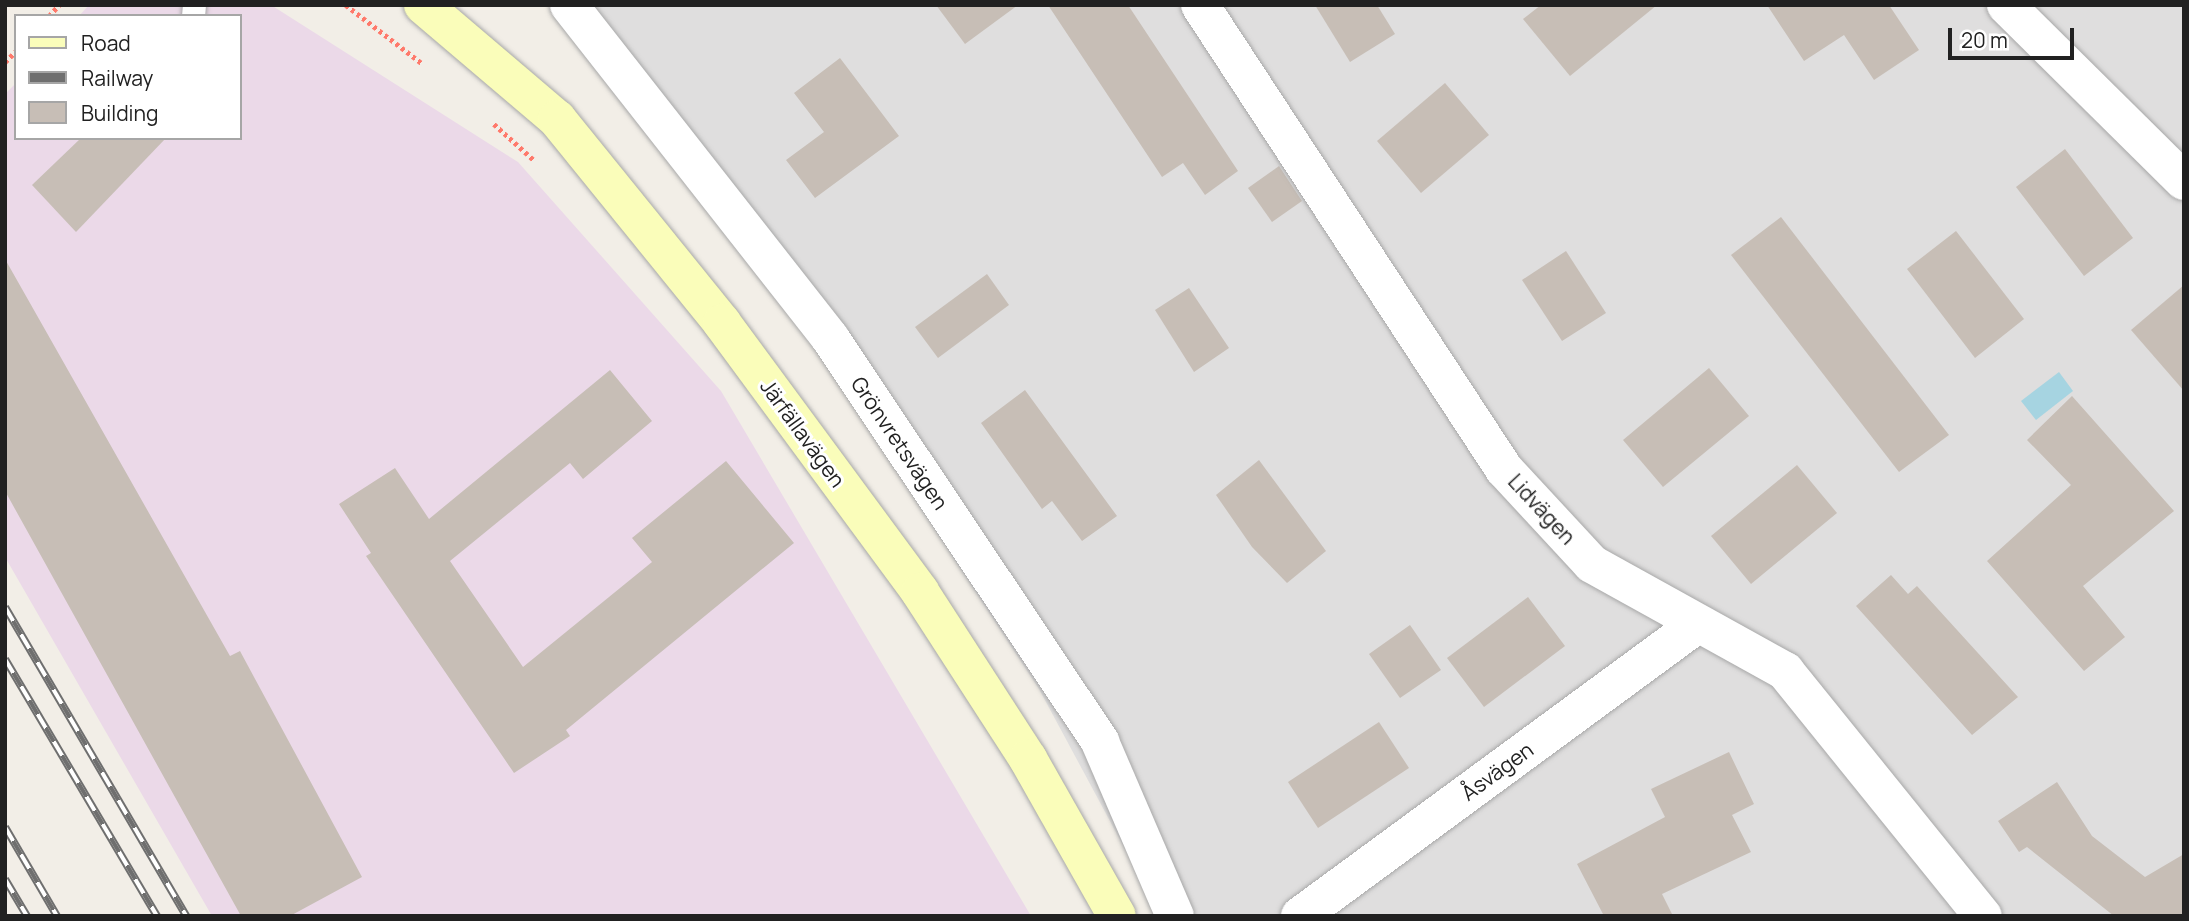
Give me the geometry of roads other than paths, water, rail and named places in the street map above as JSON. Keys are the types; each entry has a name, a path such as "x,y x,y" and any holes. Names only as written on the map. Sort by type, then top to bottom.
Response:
{"street":[{"name":"Järfällavägen","path":"423,5 557,119 723,323 919,592 1028,759 1117,916"},
{"name":"Grönvretsvägen","path":"569,5 830,338 1100,742 1175,916"},
{"name":"Lidvägen","path":"1200,5 1504,469 1592,564 1695,626 1785,671 1983,916"},
{"path":"2006,5 2184,181"},
{"name":"Åsvägen","path":"1300,916 1695,626"}],"water":[{"path":"2059,372 2073,391 2036,420 2021,401"}],"railway":[{"path":"5,607 186,916"},
{"path":"5,659 157,916"},
{"path":"5,827 57,916"},
{"path":"5,879 27,916"}]}
